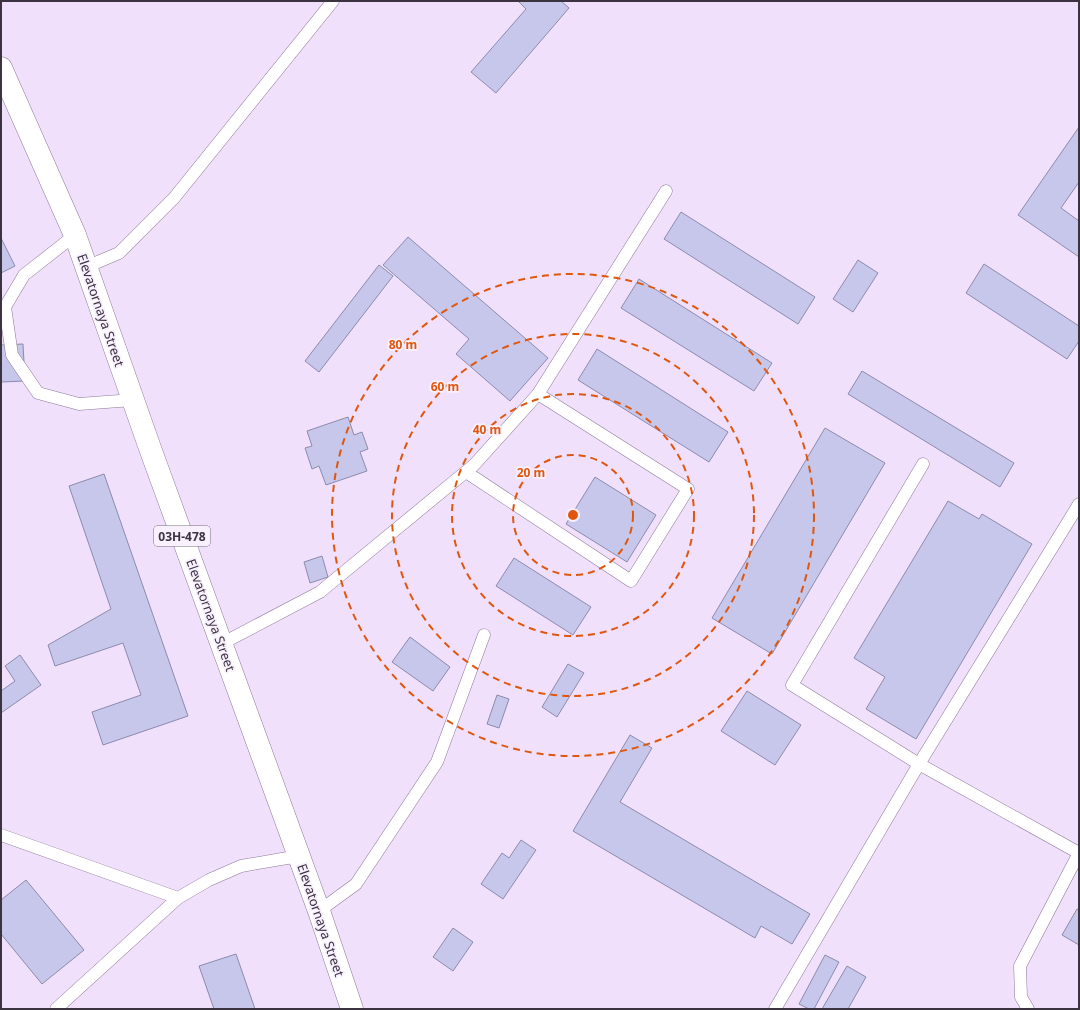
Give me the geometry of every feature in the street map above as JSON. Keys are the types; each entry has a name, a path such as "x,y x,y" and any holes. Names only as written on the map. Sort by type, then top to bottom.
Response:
{"main road":[{"name":"Elevatornaya Street","path":"1,68 75,235 221,644 319,911 352,1009"}],"lane":[{"path":"86,267 119,253 174,198 334,1"},
{"path":"221,644 320,592 474,465 538,394 666,190"},
{"path":"75,235 24,275 5,307 12,355 38,393 79,404 133,400"},
{"path":"466,472 631,581 688,489 538,394"},
{"path":"923,464 792,685 919,764 1079,853 1020,966 1021,997 1028,1009"},
{"path":"776,1009 919,764 1079,504"},
{"path":"319,911 356,884 437,762 484,634"},
{"path":"1,835 178,898"},
{"path":"56,1009 178,898 208,880 241,866 299,856"}],"building":[{"path":"518,1 561,1 569,8 496,93 471,72 526,9"},
{"path":"1079,127 1079,182 1061,208 1079,221 1079,257 1018,215"},
{"path":"681,212 815,297 798,324 664,239"},
{"path":"408,237 548,358 510,401 456,354 469,339 383,265"},
{"path":"1,238 15,266 1,273"},
{"path":"858,260 878,273 853,312 833,299"},
{"path":"984,264 1079,326 1079,341 1067,359 966,293"},
{"path":"379,265 393,276 319,372 305,361"},
{"path":"639,279 772,363 754,391 621,308"},
{"path":"23,344 25,381 1,382 1,345"},
{"path":"597,349 728,432 709,462 578,380"},
{"path":"862,371 1014,463 1000,487 848,394"},
{"path":"348,417 354,435 362,432 368,449 360,452 367,471 326,485 319,466 312,469 305,448 312,446 307,431"},
{"path":"825,428 885,463 772,654 712,618"},
{"path":"104,474 188,716 103,745 92,712 141,695 123,643 55,666 48,645 111,609 69,486"},
{"path":"595,477 656,515 627,562 566,524"},
{"path":"948,501 979,519 982,514 1032,544 916,739 866,709 885,677 854,658"},
{"path":"322,556 328,577 310,583 304,562"},
{"path":"514,558 591,607 573,635 496,586"},
{"path":"410,637 450,667 433,691 392,662"},
{"path":"20,655 41,685 1,713 1,691 15,681 5,666"},
{"path":"568,664 584,673 557,717 542,707"},
{"path":"747,691 801,725 775,765 721,731"},
{"path":"497,695 509,699 499,728 487,724"},
{"path":"630,735 652,748 620,802 810,914 792,944 761,926 755,938 573,831"},
{"path":"521,840 536,850 503,899 481,884 502,853 509,858"},
{"path":"26,880 84,950 42,984 1,934 1,900"},
{"path":"1077,909 1079,910 1079,945 1062,935"},
{"path":"453,928 473,942 453,971 433,957"},
{"path":"236,954 255,1009 214,1009 199,966"},
{"path":"825,955 839,962 814,1009 809,1009 799,1004"},
{"path":"847,966 866,977 848,1009 822,1009"}]}
